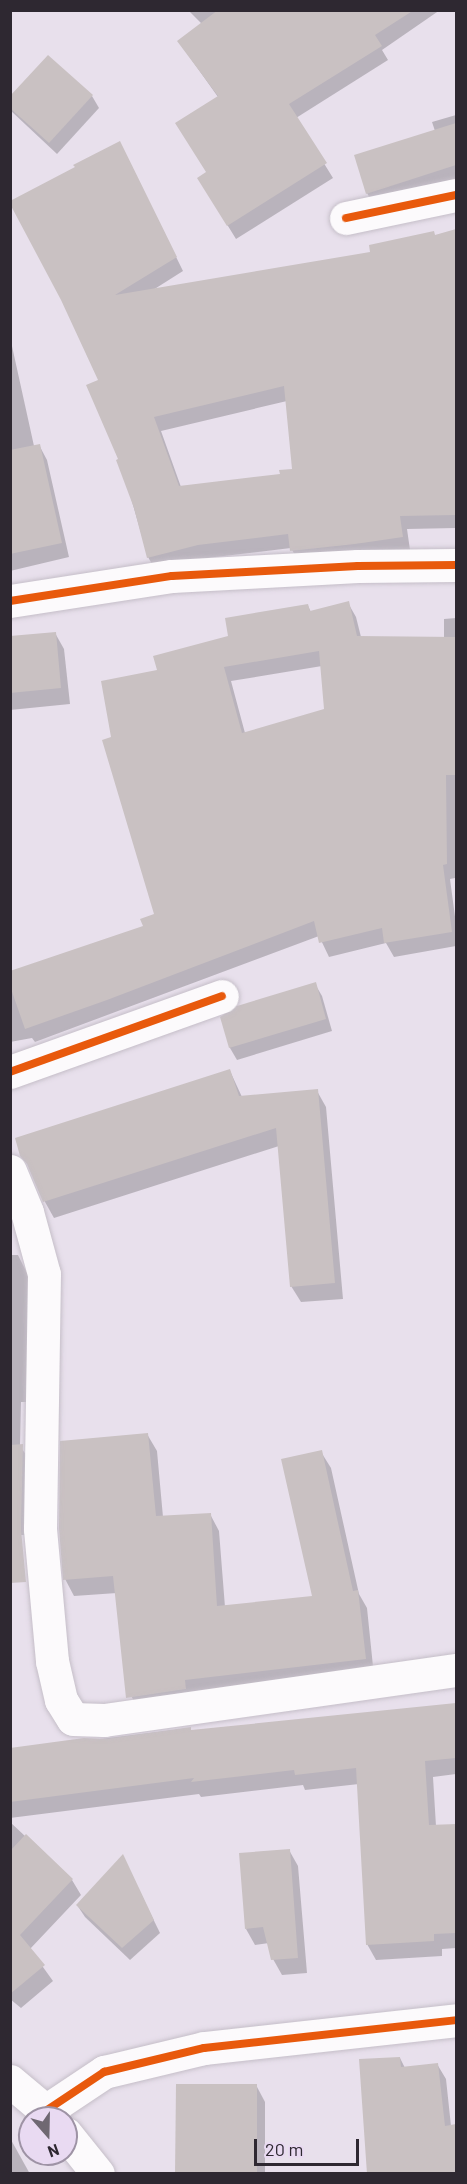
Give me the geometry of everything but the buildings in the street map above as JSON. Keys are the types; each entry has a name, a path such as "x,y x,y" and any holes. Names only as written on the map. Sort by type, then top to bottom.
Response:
{"street":[{"path":"346,218 456,195"},
{"path":"10,601 172,576 358,566 456,565"},
{"path":"10,1072 222,996"},
{"path":"10,1171 27,1212 44,1274 40,1529 52,1661 61,1700 73,1719 104,1720 456,1670"},
{"path":"70,2106 104,2072 204,2048 456,2020"},
{"path":"10,2080 40,2106"},
{"path":"78,2148 98,2174"}],"cycle path":[{"path":"346,218 456,195"},
{"path":"10,601 172,576 358,566 456,565"},
{"path":"10,1072 222,996"},
{"path":"53,2106 104,2072 204,2048 456,2020"}]}
